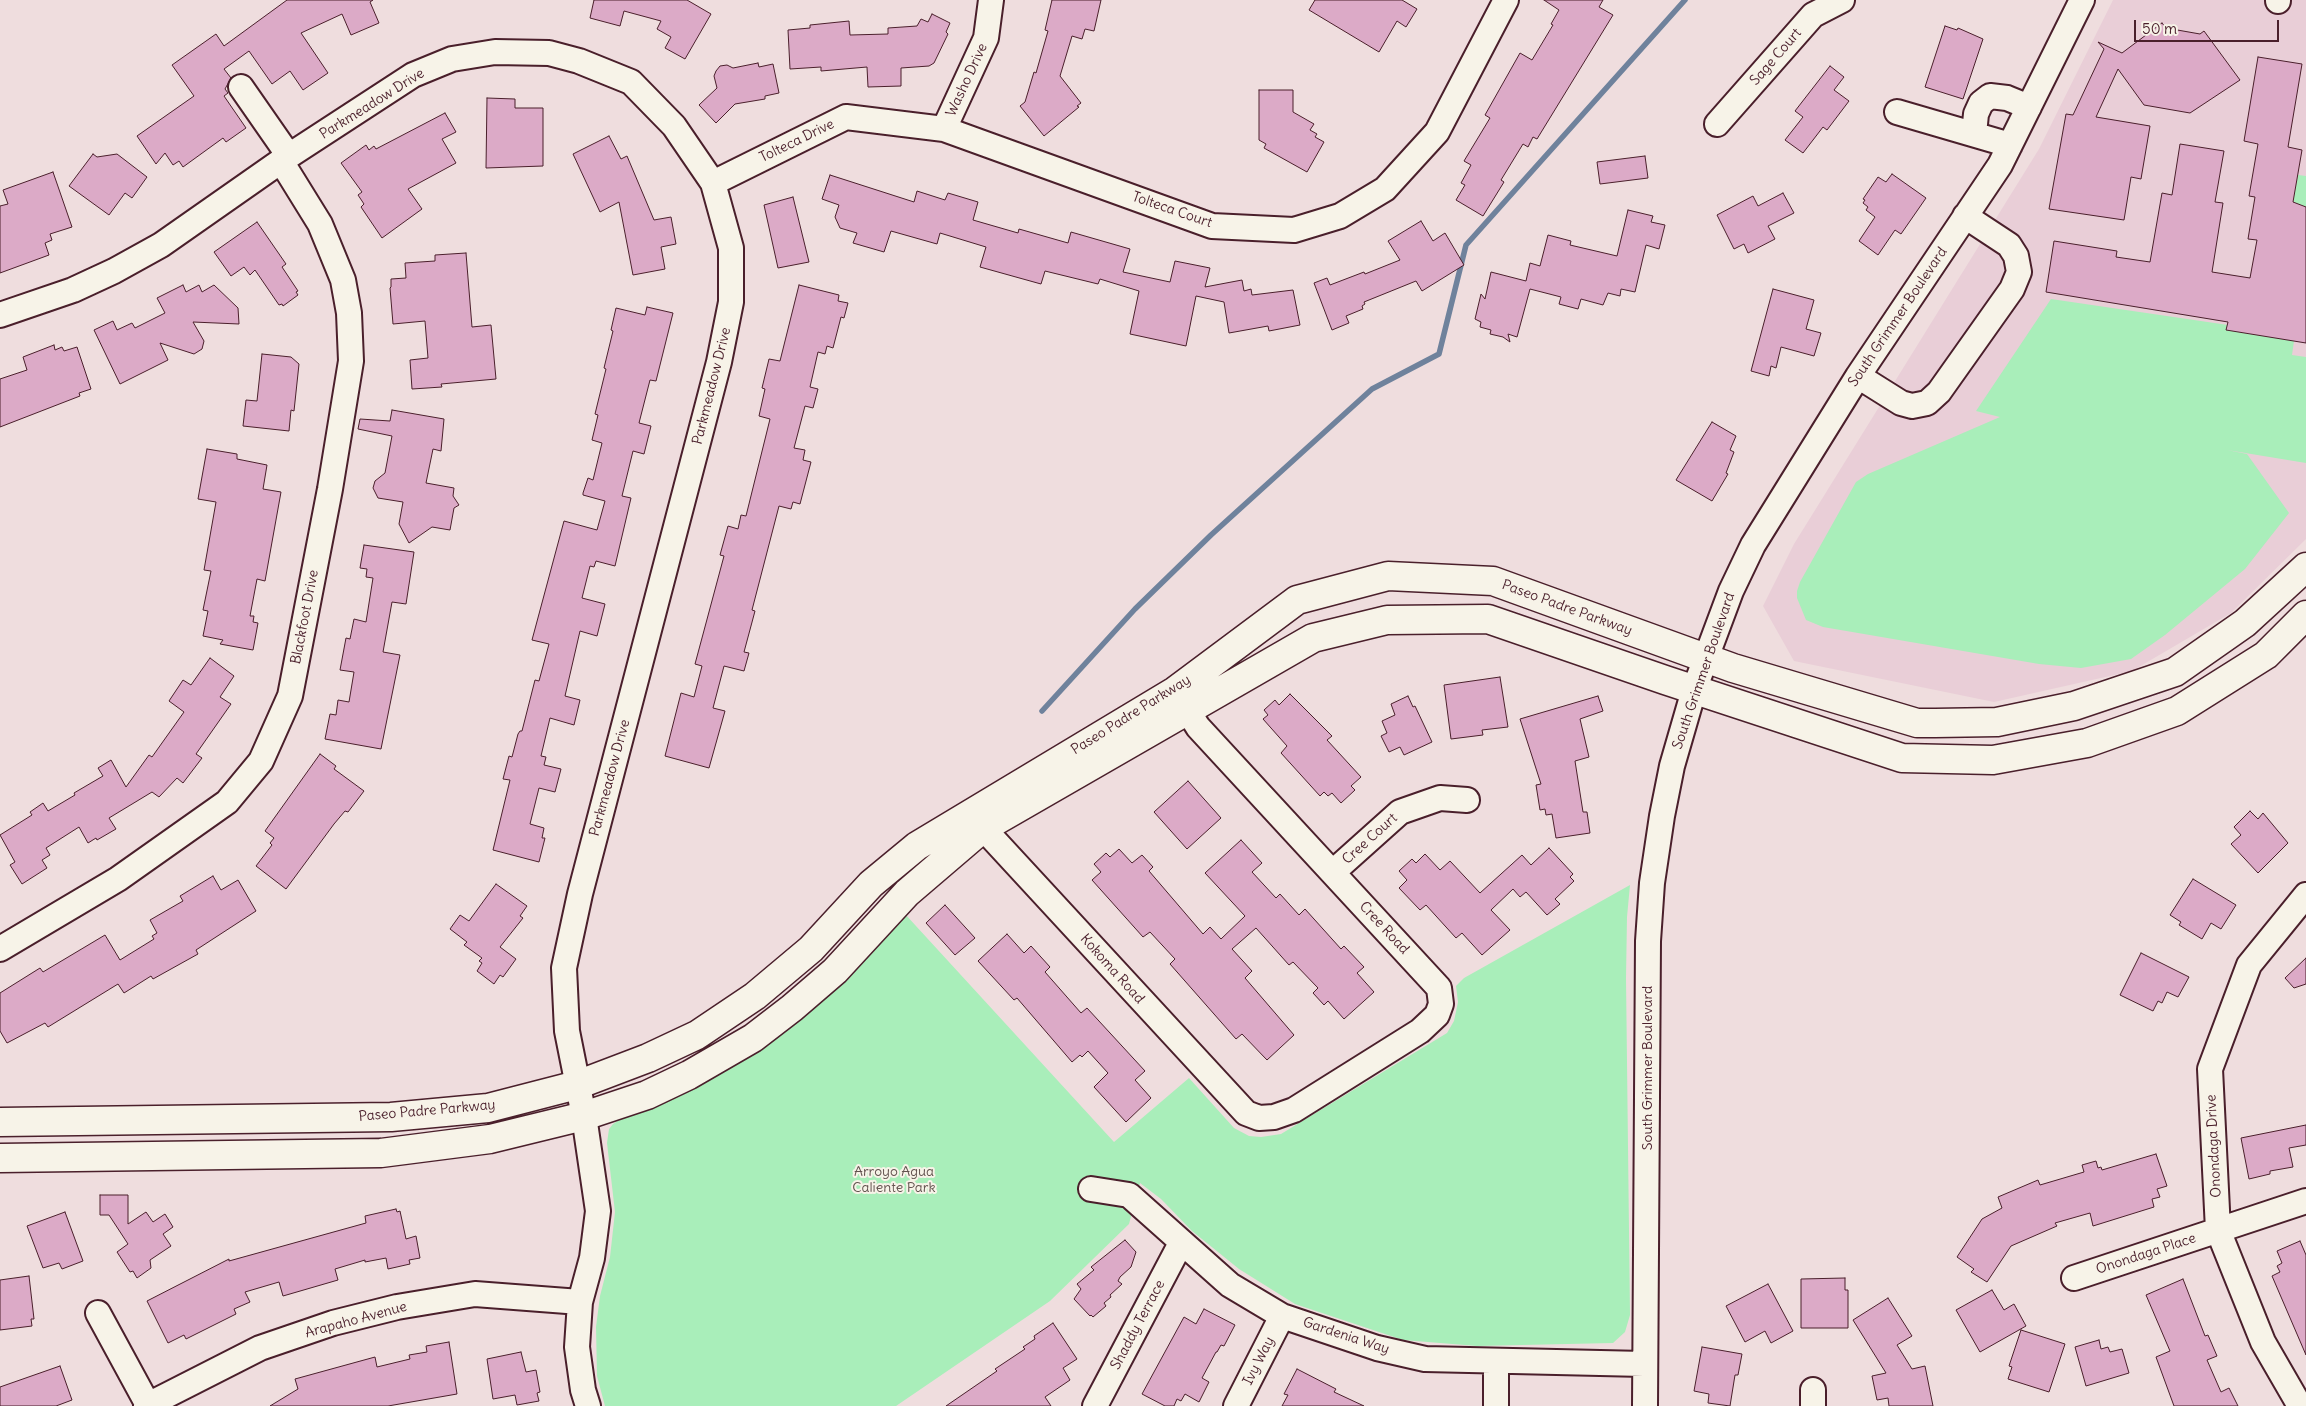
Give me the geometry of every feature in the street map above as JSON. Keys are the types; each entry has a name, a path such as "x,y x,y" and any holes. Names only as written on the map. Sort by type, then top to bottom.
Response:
{"main road":[{"name":"Paseo Padre Parkway","path":"1182,701 1297,600 1388,576 1493,581 1705,658 1917,723 1996,722 2074,706 2175,672 2245,624 2306,567"},
{"name":"Paseo Padre Parkway","path":"0,1122 391,1117 488,1108 577,1085 648,1058 697,1035 755,996 811,949 871,884 916,846 977,820 1182,701 1313,638 1387,620 1488,619 1694,690 1902,758 1993,760 2087,743 2177,711 2266,655 2306,615"},
{"name":"Paseo Padre Parkway","path":"0,1158 381,1153 490,1140 584,1116 647,1095 689,1075 753,1038 835,971 977,820"}],"street":[{"name":"Washo Drive","path":"944,129 986,38 991,0"},
{"name":"Tolteca Court","path":"944,129 1212,226 1294,230 1340,216 1385,189 1436,132 1506,0"},
{"name":"Sage Court","path":"1717,124 1812,15 1842,0"},
{"name":"South Grimmer Boulevard","path":"1645,1406 1648,941 1652,883 1662,816 1672,766 1694,690 1730,591 1750,550 1858,376 2000,166 2082,0"},
{"name":"Parkmeadow Drive","path":"0,315 73,290 114,271 161,244 285,159 413,75 452,59 495,52 549,53 579,61 631,82 674,126 713,183 731,248 731,302 719,362 582,884 564,968 567,1030 584,1116 598,1212 592,1258 580,1302 577,1348 583,1390 588,1406"},
{"name":"Blackfoot Drive","path":"0,949 118,879 227,802 261,761 290,696 330,489 351,361 349,313 343,280 320,224 285,159 241,87"},
{"path":"1974,134 1976,114 1981,104 1990,96 2007,98 2029,107"},
{"path":"1897,112 2010,145"},
{"name":"Tolteca Drive","path":"713,183 846,117 944,129"},
{"path":"1858,376 1901,403 1912,406 1926,403 1939,392 2012,289 2019,272 2016,256 2009,245 1965,216"},
{"name":"Cree Road","path":"1182,701 1198,727 1439,988 1441,1004 1436,1015 1420,1031 1294,1110 1274,1117 1259,1118"},
{"name":"Cree Court","path":"1333,872 1400,812 1440,798 1467,800"},
{"name":"Kokoma Road","path":"977,820 1233,1101 1246,1113 1259,1118"},
{"name":"Onondaga Drive","path":"2300,1406 2263,1342 2218,1230 2210,1068 2249,965 2306,895"},
{"name":"Gardenia Way","path":"1091,1189 1129,1195 1230,1285 1282,1316 1377,1348 1425,1359 1644,1364"},
{"name":"Onondaga Place","path":"2074,1278 2306,1202"},
{"name":"Shaddy Terrace","path":"1095,1406 1182,1243"},
{"name":"Arapaho Avenue","path":"147,1406 260,1348 333,1323 397,1307 475,1294 580,1302"},
{"path":"98,1313 147,1406"},
{"name":"Ivy Way","path":"1236,1406 1282,1316"},
{"path":"1496,1361 1496,1406"}],"shaded area":[{"path":"2113,0 2306,0 2306,539 2231,613 2132,671 1994,702 1794,661 1763,606 1794,544 2039,149"}],"green space":[{"path":"2298,175 2306,176 2306,207 2293,202"},
{"path":"2051,299 2228,325 2227,330 2294,341 2292,355 2306,357 2306,463 2227,450 2247,454 2289,513 2245,569 2165,635 2131,659 2081,668 2039,664 1823,627 1806,620 1797,598 1800,582 1856,482 1868,474 2000,417 1976,411"},
{"name":"Arroyo Agua Caliente Park","path":"1630,885 1627,917 1626,978 1630,1315 1625,1332 1613,1343 1477,1346 1403,1340 1295,1304 1239,1269 1192,1231 1161,1199 1140,1183 1129,1224 1050,1301 896,1406 605,1406 597,1376 596,1327 600,1296 610,1257 615,1212 607,1143 609,1129 625,1116 663,1102 712,1077 772,1038 905,914 1114,1142 1189,1078 1234,1128 1249,1136 1261,1137 1281,1134 1447,1033 1454,1021 1458,1002 1456,986 1464,978"}],"building":[{"path":"287,0 373,0 370,2 379,23 351,35 342,14 301,33 328,73 303,90 290,71 272,84 249,51 224,69 231,78 225,89 228,93 224,96 246,128 226,142 223,138 183,167 179,161 173,165 165,153 156,164 137,136 194,96 172,65 216,34 224,46"},
{"path":"594,0 687,0 711,14 685,59 665,48 671,37 657,29 661,21 624,11 620,26 590,18"},
{"path":"1052,0 1101,0 1094,31 1085,29 1082,39 1072,36 1060,76 1081,103 1077,106 1079,107 1044,136 1020,106 1025,102 1034,72 1036,73 1048,31 1045,30"},
{"path":"1315,0 1402,0 1417,9 1406,27 1397,21 1379,52 1309,10"},
{"path":"1544,0 1603,0 1599,7 1613,15 1537,139 1533,137 1528,147 1523,144 1501,180 1504,182 1483,216 1456,200 1465,185 1461,183 1471,165 1464,161 1490,118 1485,115 1520,53 1532,60 1553,25 1551,24 1559,10"},
{"path":"932,14 950,23 946,32 948,34 934,63 929,66 901,68 901,86 868,87 867,67 821,71 821,67 790,69 788,30 810,28 810,25 849,21 850,35 888,34 888,28 917,26 921,19 928,22"},
{"path":"2162,23 2166,28 2200,34 2204,31 2240,80 2190,113 2144,105 2118,69 2096,117 2150,126 2141,179 2131,177 2124,220 2049,209 2066,114 2073,115 2104,49 2098,42 2122,53"},
{"path":"1945,26 1957,30 1958,28 1983,39 1963,99 1925,87"},
{"path":"2258,57 2302,64 2288,147 2302,150 2293,202 2306,207 2306,343 2226,330 2228,322 2046,292 2054,241 2117,251 2116,257 2150,262 2162,193 2172,195 2180,144 2224,151 2215,202 2223,203 2212,272 2250,278 2257,240 2248,239 2255,197 2249,196 2258,144 2244,141"},
{"path":"758,63 759,67 773,64 779,93 765,96 765,99 735,104 716,123 699,105 717,88 714,76 716,71 720,66 727,65 733,68"},
{"path":"1830,66 1844,77 1834,90 1849,101 1827,130 1823,127 1803,153 1785,140 1803,117 1795,111"},
{"path":"1259,90 1293,90 1293,112 1314,124 1310,130 1317,134 1315,137 1324,142 1307,172 1264,148 1266,144 1259,140"},
{"path":"487,98 515,99 515,108 543,108 543,166 486,168"},
{"path":"445,113 456,132 442,139 456,163 408,189 422,209 382,238 361,207 364,204 358,195 362,192 341,163 366,145 369,150 374,146 376,149"},
{"path":"609,136 621,159 627,156 654,220 671,217 676,244 661,247 665,269 633,275 619,202 600,212 573,154"},
{"path":"93,154 97,157 117,154 147,177 132,198 125,193 109,215 69,186"},
{"path":"1645,156 1648,178 1600,184 1597,162"},
{"path":"53,172 72,227 50,234 52,240 45,243 49,255 0,273 0,206 8,204 3,190"},
{"path":"1892,174 1926,198 1901,234 1895,230 1878,255 1859,241 1875,217 1866,210 1868,207 1863,203 1865,200 1863,199 1878,177 1886,182"},
{"path":"830,175 914,202 917,191 945,200 948,193 978,202 973,220 1018,233 1019,229 1068,243 1071,232 1130,249 1123,272 1170,282 1175,261 1210,268 1205,287 1242,280 1244,291 1251,289 1252,295 1293,290 1300,325 1269,331 1268,326 1229,333 1224,302 1196,296 1186,346 1130,334 1139,291 1100,279 1098,284 1045,271 1041,284 980,267 986,247 940,233 937,244 891,231 884,252 853,243 857,233 840,228 835,217 839,205 822,199"},
{"path":"1783,193 1794,213 1768,226 1775,239 1748,253 1744,244 1734,249 1717,215 1753,196 1758,206"},
{"path":"793,197 809,262 778,268 764,205"},
{"path":"1628,210 1653,216 1651,222 1665,225 1659,249 1646,245 1635,292 1621,289 1620,296 1608,293 1603,305 1581,299 1578,309 1559,304 1561,297 1530,289 1517,337 1508,334 1510,342 1503,337 1490,334 1491,330 1480,327 1481,322 1475,319 1481,294 1485,299 1491,272 1526,281 1530,263 1540,266 1548,235 1571,241 1570,245 1617,256"},
{"path":"1421,221 1433,241 1445,233 1464,265 1422,291 1416,281 1364,302 1363,309 1346,316 1349,323 1332,330 1314,283 1327,278 1330,285 1400,260 1388,241"},
{"path":"257,222 286,264 282,267 298,291 296,292 298,295 283,306 282,304 279,305 255,270 250,275 244,267 231,276 214,252"},
{"path":"466,253 472,327 491,325 496,379 441,384 442,387 412,389 410,360 428,358 425,321 393,324 391,279 406,278 405,263 435,261 435,255"},
{"path":"183,285 186,292 199,285 202,292 214,285 238,308 239,324 193,322 204,341 202,349 194,354 160,343 168,360 120,384 94,330 113,321 117,330 132,323 135,328 165,313 157,298"},
{"path":"799,285 839,295 838,301 848,303 844,318 841,317 833,348 827,346 825,354 818,352 810,387 818,389 813,408 805,406 794,448 805,450 803,460 811,462 800,504 793,502 791,509 779,506 752,610 755,611 744,652 749,653 744,671 724,666 713,708 725,711 709,768 665,756 681,693 694,697 702,666 695,664 724,556 720,555 728,526 738,529 741,515 746,516 770,419 759,416 765,389 762,388 769,359 780,361"},
{"path":"1773,289 1814,300 1806,329 1821,333 1814,356 1781,347 1776,368 1771,366 1769,376 1751,371"},
{"path":"647,307 673,313 656,381 650,380 639,423 651,426 644,454 633,451 622,496 631,498 615,566 596,561 594,567 590,566 582,598 605,604 597,636 580,631 565,696 580,700 574,725 550,718 541,756 546,757 544,765 561,769 555,792 539,788 530,824 544,828 542,838 545,838 539,862 493,850 510,780 503,779 509,756 512,757 518,734 522,731 535,680 539,681 549,644 532,640 564,521 597,530 605,501 583,495 583,493 588,478 593,480 602,443 592,440 598,415 595,414 606,369 604,368 613,331 611,330 616,308 645,315"},
{"path":"54,345 55,350 62,347 64,351 77,347 91,389 79,393 80,396 0,427 0,379 27,370 23,357"},
{"path":"262,354 291,357 299,364 294,411 291,410 289,431 243,426 246,400 257,401"},
{"path":"392,410 444,419 441,451 433,449 426,483 454,488 453,496 459,505 454,508 450,530 432,527 409,543 399,524 403,502 378,498 373,488 375,481 385,473 392,436 358,429 360,419 390,421"},
{"path":"1712,422 1736,436 1730,450 1734,452 1726,473 1728,474 1712,501 1676,480"},
{"path":"207,449 237,454 237,459 267,465 263,489 281,492 265,581 257,579 250,616 254,616 253,622 258,623 253,650 220,644 223,640 203,636 208,611 203,610 211,571 204,570 216,502 198,499"},
{"path":"364,545 414,552 406,604 392,602 383,652 400,655 381,749 325,739 330,714 336,715 338,700 349,702 354,672 340,670 346,638 350,639 354,619 366,622 373,578 366,577 367,569 360,568"},
{"path":"210,658 234,676 220,697 231,704 196,754 202,758 183,783 177,778 159,797 152,792 109,818 116,829 97,840 96,838 88,843 79,827 46,848 50,855 42,860 47,868 22,884 10,865 15,862 0,835 32,815 30,812 43,803 48,811 75,795 74,793 103,776 98,768 111,760 126,787 149,755 152,757 184,712 169,701 183,680 191,685"},
{"path":"1500,677 1508,727 1482,730 1483,735 1451,739 1444,685"},
{"path":"1290,694 1332,736 1327,740 1361,777 1351,786 1355,790 1341,803 1332,793 1328,796 1324,792 1320,796 1281,753 1287,746 1263,719 1268,715 1264,710 1275,700 1279,705"},
{"path":"1408,696 1413,707 1415,706 1432,742 1404,755 1400,747 1389,752 1381,736 1387,733 1382,721 1395,715 1391,704"},
{"path":"1598,696 1603,711 1580,719 1589,757 1575,761 1583,812 1587,812 1590,833 1556,838 1552,814 1546,815 1545,809 1540,810 1536,785 1541,784 1520,719"},
{"path":"320,754 336,766 334,769 364,791 348,812 345,811 334,824 286,889 256,866 272,845 270,843 274,838 265,831"},
{"path":"1188,781 1221,818 1187,849 1154,812"},
{"path":"2250,811 2258,819 2263,813 2288,843 2258,873 2231,844 2241,835 2234,827"},
{"path":"1241,840 1262,863 1252,872 1276,898 1280,894 1299,915 1305,909 1341,949 1344,946 1364,967 1357,973 1374,992 1344,1019 1328,1001 1324,1005 1313,993 1318,988 1293,962 1289,965 1256,928 1232,949 1252,971 1245,978 1294,1035 1267,1060 1242,1034 1236,1039 1170,964 1175,959 1150,932 1143,937 1092,880 1101,872 1094,864 1106,853 1110,857 1119,849 1132,863 1142,855 1153,867 1149,871 1203,934 1210,927 1221,939 1245,916 1205,873"},
{"path":"1549,848 1573,874 1570,877 1574,881 1555,899 1560,904 1547,915 1526,892 1520,897 1513,889 1491,910 1510,930 1482,955 1462,933 1456,938 1426,905 1420,910 1399,888 1407,880 1399,871 1412,859 1416,863 1425,854 1440,870 1450,861 1480,893 1522,855 1531,865"},
{"path":"213,876 221,890 238,880 256,911 196,950 198,954 153,979 151,976 124,993 118,984 48,1027 45,1023 7,1043 0,1031 0,993 40,968 43,972 105,935 120,960 154,939 152,936 157,933 150,920 183,901 180,896"},
{"path":"2193,879 2236,905 2221,929 2211,923 2202,939 2179,925 2181,922 2170,915"},
{"path":"496,884 527,906 520,916 523,918 500,947 516,959 503,977 500,975 494,984 477,971 482,963 479,961 482,958 464,945 467,942 450,929 460,915 469,921"},
{"path":"945,905 975,938 955,955 926,923"},
{"path":"1007,934 1024,953 1031,946 1050,967 1045,972 1081,1013 1087,1008 1145,1071 1135,1080 1151,1098 1126,1122 1094,1087 1108,1073 1088,1051 1082,1057 1080,1055 1072,1062 1017,998 1014,1000 978,961"},
{"path":"2141,953 2189,977 2178,997 2167,992 2162,1003 2158,1001 2153,1011 2120,995"},
{"path":"2306,958 2306,984 2294,988 2285,978"},
{"path":"2306,1125 2306,1145 2289,1148 2293,1167 2270,1171 2270,1174 2249,1179 2241,1138"},
{"path":"2156,1154 2167,1186 2157,1189 2160,1197 2152,1199 2154,1207 2093,1226 2090,1213 2055,1223 2057,1226 2011,1246 1987,1282 1971,1272 1974,1269 1957,1257 1982,1219 2002,1208 1998,1197 2038,1180 2040,1185 2084,1172 2082,1165 2096,1161 2098,1168 2101,1167 2102,1170"},
{"path":"100,1195 128,1195 128,1224 146,1212 153,1222 165,1214 173,1227 163,1234 171,1246 150,1260 151,1268 137,1278 133,1271 130,1272 117,1252 128,1244 109,1215 100,1215"},
{"path":"396,1209 397,1212 400,1211 406,1239 416,1236 420,1258 409,1260 410,1264 388,1269 386,1258 365,1262 365,1260 335,1269 338,1280 283,1296 279,1282 245,1292 250,1302 234,1309 236,1314 186,1339 184,1335 168,1343 147,1301 229,1259 229,1261 366,1223 365,1216"},
{"path":"65,1212 83,1261 62,1269 59,1263 43,1268 27,1226"},
{"path":"1125,1240 1136,1252 1131,1267 1120,1277 1118,1281 1122,1284 1104,1303 1106,1306 1093,1317 1090,1316 1074,1299 1081,1289 1077,1284 1094,1270 1091,1267"},
{"path":"2300,1241 2306,1255 2306,1355 2272,1276 2280,1272 2277,1266 2282,1263 2277,1251"},
{"path":"29,1276 34,1319 31,1319 32,1326 0,1330 0,1280"},
{"path":"1845,1278 1845,1290 1848,1290 1848,1328 1801,1328 1801,1279"},
{"path":"2183,1279 2205,1336 2208,1335 2217,1356 2207,1360 2221,1392 2229,1388 2238,1406 2174,1406 2156,1357 2170,1351 2146,1295"},
{"path":"1768,1284 1793,1331 1771,1343 1765,1331 1745,1342 1726,1306"},
{"path":"1992,1290 2004,1310 2014,1304 2026,1326 1980,1352 1956,1310"},
{"path":"1888,1298 1912,1336 1897,1345 1912,1369 1925,1366 1933,1406 1889,1406 1888,1398 1877,1400 1872,1376 1886,1373 1853,1320"},
{"path":"1204,1309 1235,1325 1224,1346 1221,1345 1216,1352 1202,1378 1209,1382 1199,1402 1185,1394 1181,1401 1177,1399 1174,1406 1165,1406 1142,1394 1184,1317 1196,1324"},
{"path":"1053,1323 1077,1359 1063,1368 1070,1380 1045,1397 1051,1406 946,1406 997,1371 995,1369 1025,1349 1023,1347 1035,1339 1034,1336"},
{"path":"2021,1330 2065,1344 2049,1392 2008,1379 2012,1367 2009,1366"},
{"path":"2099,1340 2101,1349 2108,1347 2110,1352 2122,1349 2129,1373 2086,1386 2075,1347"},
{"path":"449,1342 457,1394 388,1406 270,1406 298,1389 295,1379 375,1357 377,1367 410,1359 409,1355 427,1352 426,1346"},
{"path":"1702,1347 1742,1354 1738,1375 1735,1375 1730,1406 1708,1403 1709,1394 1694,1391"},
{"path":"521,1352 526,1372 536,1370 540,1392 537,1393 539,1401 517,1405 515,1395 493,1399 487,1359"},
{"path":"60,1366 72,1400 56,1406 0,1406 0,1387"},
{"path":"1297,1369 1336,1389 1334,1392 1364,1406 1282,1406 1288,1395 1284,1394"}],"waterway":[{"path":"1042,711 1135,609 1211,535 1372,389 1439,354 1466,245 1685,0"}]}
